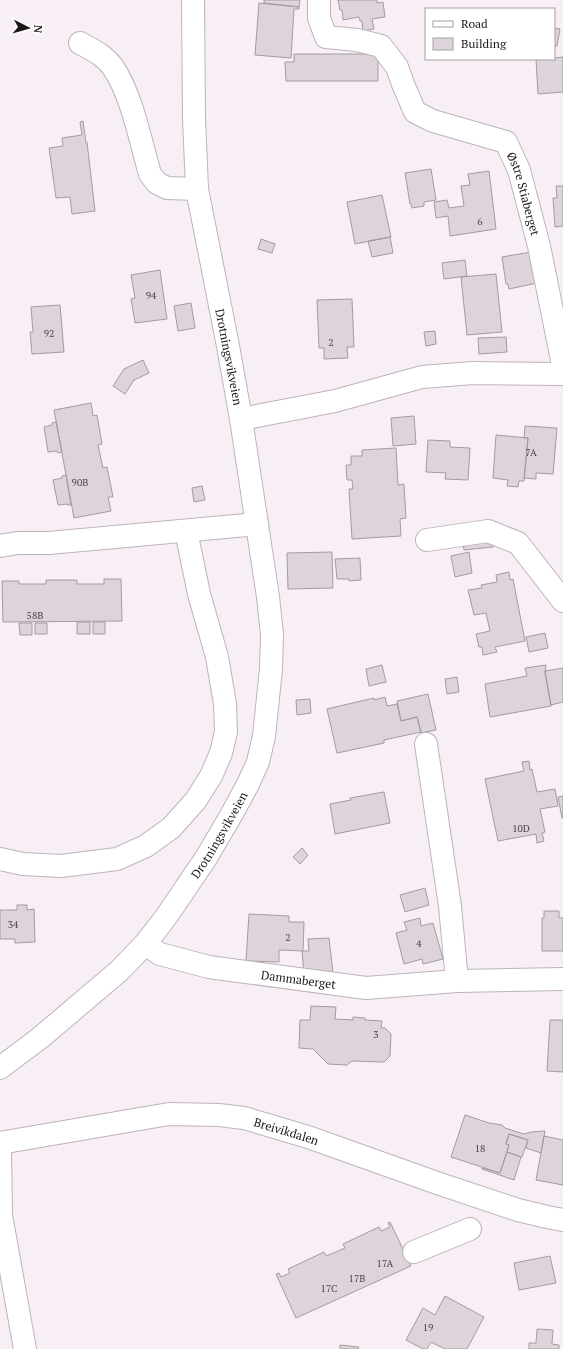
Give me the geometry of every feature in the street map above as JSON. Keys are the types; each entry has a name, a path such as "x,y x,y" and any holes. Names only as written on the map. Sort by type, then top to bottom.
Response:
{"main road":[{"name":"Drotningsvikveien","path":"0,1068 40,1038 119,971 166,917 206,858 233,812 258,762 264,736 271,669 272,634 268,597 241,419 197,190 194,119 193,0"},
{"name":"Østre Stiaberget","path":"319,0 319,18 326,36 357,40 381,46 397,67 415,112 433,121 506,142 519,170 539,246 563,365"},
{"path":"80,43 94,50 114,69 132,111 150,174 157,183 167,188 197,190"},
{"path":"241,419 335,401 422,378 473,373 563,374"},
{"path":"0,546 18,542 49,543 257,524"},
{"path":"0,859 23,864 61,866 116,859 146,846 172,828 196,800 211,776 220,754 226,732 225,704 217,657 200,594 186,531"},
{"path":"427,540 488,531 518,543 563,601"},
{"path":"426,744 450,906 457,981"},
{"name":"Dammaberget","path":"144,944 160,954 209,968 366,988 457,981 563,980"},
{"name":"Breivikdalen","path":"25,1349 1,1215 0,1143 169,1114 212,1115 244,1118 308,1137 518,1210 563,1220"},
{"path":"414,1252 470,1229"}],"building":[{"path":"264,0 300,0 299,7 264,3"},
{"path":"338,0 377,0 377,3 383,2 385,17 372,19 374,29 363,31 362,21 360,21 359,17 343,20 342,10 340,10"},
{"path":"259,3 299,7 299,9 294,9 291,58 255,55"},
{"path":"555,28 560,29 557,46 555,46"},
{"path":"294,54 378,54 378,81 286,81 285,62 294,62"},
{"path":"563,57 563,92 538,94 536,60 555,60 555,58"},
{"path":"83,121 95,211 72,214 70,197 56,198 49,148 63,146 62,138 82,135 80,122"},
{"path":"431,169 436,200 424,202 424,206 412,208 405,173"},
{"path":"489,171 496,229 450,236 448,216 436,218 434,202 447,200 449,208 464,206 461,186 470,185 468,174"},
{"path":"556,186 563,186 563,226 555,227 553,198 557,198"},
{"path":"382,195 391,237 355,244 347,202"},
{"path":"390,237 393,253 372,257 368,241"},
{"path":"261,239 275,244 272,253 258,249"},
{"path":"531,252 537,283 509,289 508,284 506,284 502,257"},
{"path":"465,260 467,276 444,279 442,263"},
{"path":"160,270 167,319 135,323 131,299 135,298 131,275"},
{"path":"496,274 502,332 467,335 461,277"},
{"path":"352,299 354,347 347,347 348,358 324,359 324,348 319,348 317,300"},
{"path":"191,303 195,328 178,331 174,306"},
{"path":"60,305 64,352 32,354 30,332 33,332 31,307"},
{"path":"435,331 436,344 426,346 424,332"},
{"path":"506,337 507,352 479,354 478,338"},
{"path":"143,360 149,373 134,380 125,394 113,386 124,369"},
{"path":"91,403 93,416 97,415 102,444 98,445 103,468 107,467 113,497 108,497 111,511 74,518 54,410"},
{"path":"414,416 416,444 393,446 391,418"},
{"path":"56,422 62,452 58,453 57,451 48,452 44,427 52,425 52,423"},
{"path":"525,426 557,428 553,474 536,473 536,479 524,478 528,438 524,438"},
{"path":"496,435 528,438 524,481 519,481 518,487 507,486 508,480 493,478"},
{"path":"428,440 450,441 450,447 470,448 468,480 445,479 446,473 426,472"},
{"path":"396,448 398,485 404,484 406,518 400,519 401,536 352,539 349,489 353,489 352,480 347,480 346,465 351,465 351,456 362,456 362,450"},
{"path":"66,475 71,505 58,505 53,480 62,478 62,476"},
{"path":"202,486 205,500 194,502 192,488"},
{"path":"492,540 493,547 464,550 463,544"},
{"path":"332,552 333,588 288,589 287,553"},
{"path":"469,552 472,573 455,577 451,556"},
{"path":"360,558 361,580 349,581 349,579 337,579 335,559"},
{"path":"509,572 510,580 513,579 525,641 495,647 497,652 483,655 482,647 479,647 476,634 490,631 486,613 474,615 468,590 482,588 481,585 497,582 496,575"},
{"path":"104,579 121,579 122,621 3,622 2,581 19,581 19,584 46,584 46,580 77,580 77,584 104,584"},
{"path":"77,622 90,622 90,634 77,634"},
{"path":"93,622 105,622 105,634 93,634"},
{"path":"19,623 32,623 32,635 20,635"},
{"path":"35,623 47,623 47,634 35,634"},
{"path":"545,633 548,648 529,652 526,637"},
{"path":"382,665 386,682 369,686 366,669"},
{"path":"546,665 545,673 551,706 490,717 485,684 527,676 525,668"},
{"path":"563,668 563,702 551,705 545,671"},
{"path":"457,677 459,692 447,694 445,679"},
{"path":"428,694 436,730 421,733 417,717 401,721 397,701"},
{"path":"385,697 387,706 397,704 401,721 417,717 421,732 384,740 384,743 337,753 327,709 374,698 374,700"},
{"path":"310,699 311,713 297,715 296,700"},
{"path":"529,761 530,770 532,769 537,792 555,789 558,806 540,809 545,832 542,833 544,841 537,843 536,834 498,841 485,779 524,771 522,762"},
{"path":"384,792 390,823 335,834 330,804 351,800 350,798"},
{"path":"563,796 563,818 562,818 558,797"},
{"path":"302,848 308,855 300,864 293,857"},
{"path":"425,888 429,905 405,912 400,895"},
{"path":"17,905 27,905 27,910 34,909 35,942 15,943 15,939 0,939 0,910 17,910"},
{"path":"544,911 559,911 559,918 563,918 563,951 542,951 542,918 544,918"},
{"path":"249,914 289,916 289,922 304,922 303,951 279,950 279,962 246,961"},
{"path":"420,918 421,926 433,923 443,959 423,964 422,959 404,964 396,933 407,930 404,922"},
{"path":"329,938 333,973 304,976 302,951 309,951 308,939"},
{"path":"311,1006 336,1007 335,1019 353,1020 353,1017 365,1018 365,1020 382,1021 381,1028 385,1028 391,1034 390,1056 384,1062 352,1061 347,1065 328,1064 313,1049 299,1048 300,1020 310,1020"},
{"path":"550,1020 563,1020 563,1072 547,1071"},
{"path":"465,1115 489,1123 502,1125 505,1128 524,1134 545,1131 541,1153 526,1148 528,1140 509,1134 506,1144 509,1145 500,1173 451,1157"},
{"path":"509,1134 528,1140 522,1157 507,1152 509,1145 506,1144"},
{"path":"544,1136 563,1140 563,1185 536,1180"},
{"path":"507,1152 521,1157 514,1180 482,1169 500,1173"},
{"path":"390,1222 411,1266 296,1318 276,1274 279,1273 281,1277 290,1273 288,1269 324,1252 326,1256 345,1248 343,1244 379,1227 381,1231 390,1227 388,1223"},
{"path":"550,1256 556,1283 519,1290 514,1263"},
{"path":"445,1296 484,1317 467,1349 445,1349 431,1342 427,1349 423,1349 406,1340 423,1308 435,1315"},
{"path":"537,1329 553,1330 552,1344 559,1345 559,1349 529,1349 529,1343 536,1343"},
{"path":"340,1345 359,1347 358,1349 340,1349"}]}
